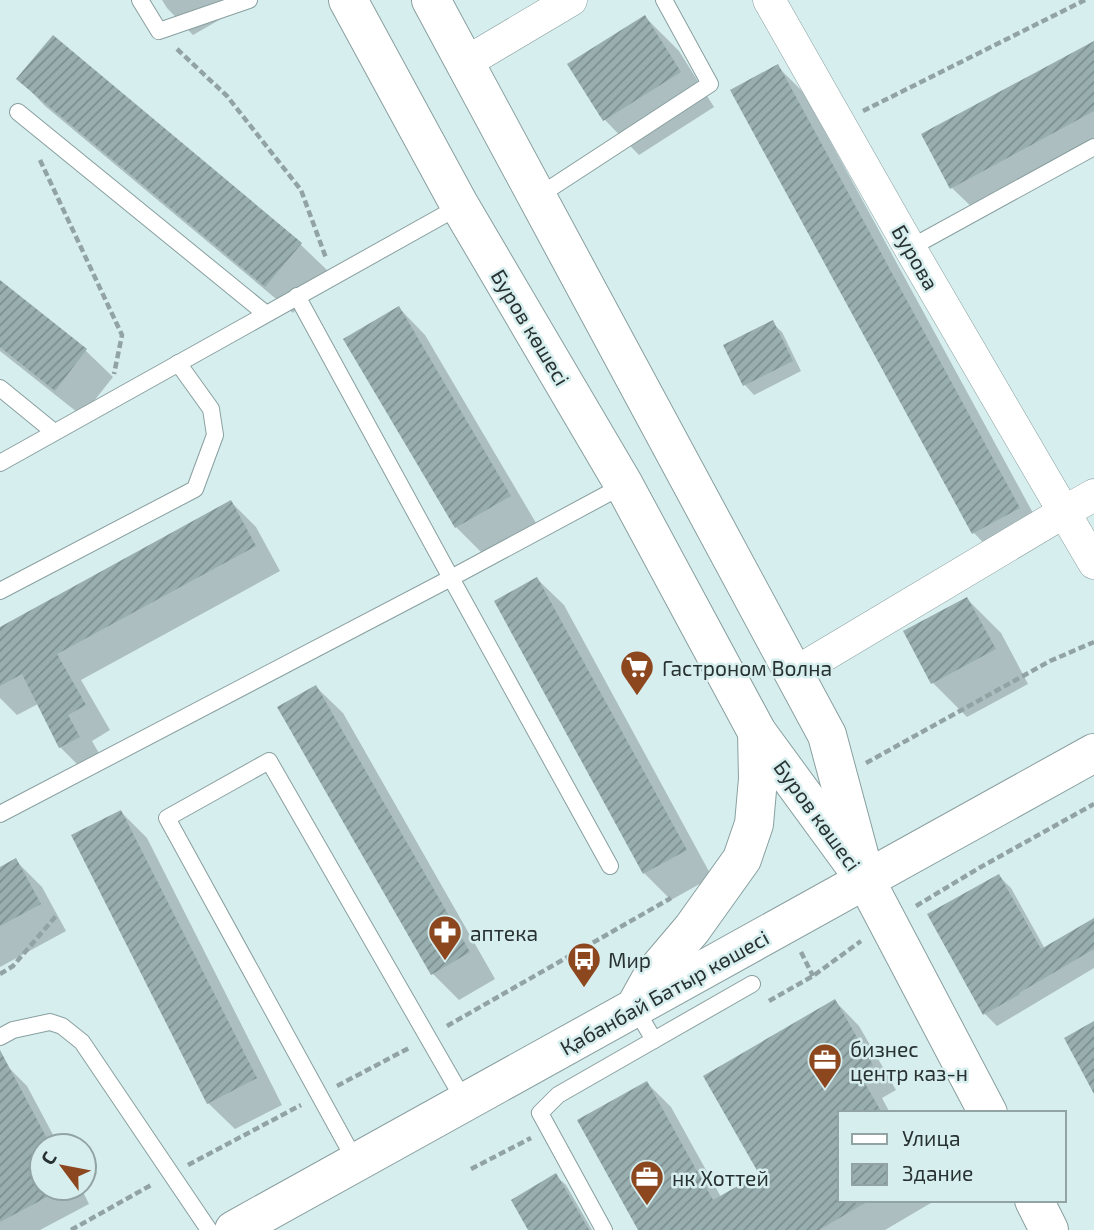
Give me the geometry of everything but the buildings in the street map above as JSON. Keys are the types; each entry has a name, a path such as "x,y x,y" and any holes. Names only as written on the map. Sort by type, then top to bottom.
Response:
{"main road":[{"name":"Буров көшесі","path":"348,0 460,206 624,485 757,732 866,881"},
{"name":"Буров көшесі","path":"431,0 827,735 866,881"},
{"path":"635,1008 653,975 692,929 743,859 754,824 758,779 757,732"},
{"name":"Қабанбай Батыр көшесі","path":"234,1230 1094,753"},
{"path":"866,881 987,1111"},
{"path":"1035,1202 1049,1230"}],"street":[{"path":"465,63 571,0"},
{"name":"Бурова","path":"769,0 1094,563"},
{"path":"793,674 1094,495"}],"lane":[{"path":"140,0 159,31 249,0"},
{"path":"537,197 710,84 664,0"},
{"path":"18,112 266,314"},
{"path":"910,248 1094,147"},
{"path":"0,463 460,206"},
{"path":"297,296 610,866"},
{"path":"0,591 195,489 215,435 211,409 178,363"},
{"path":"0,388 54,432"},
{"path":"0,814 624,485"},
{"path":"356,1162 167,818 269,761 465,1102"},
{"path":"604,1230 540,1114 558,1095 752,984"},
{"path":"635,1008 654,1040"},
{"path":"0,1037 13,1030 50,1022 62,1026 82,1042 209,1230"}],"path":[{"path":"839,123 1085,0"},
{"path":"159,31 227,96 301,190 333,276"},
{"path":"18,112 122,335 108,403"},
{"path":"838,779 1050,660 1094,642"},
{"path":"765,1003 813,976 863,940 978,868 1094,804"},
{"path":"71,1230 428,1038 682,892"},
{"path":"0,974 13,966 56,916"},
{"path":"787,924 813,976"},
{"path":"471,1169 548,1128"}],"place":[{"name":"Гастроном Волна","path":"637,697"},
{"name":"аптека","path":"445,962"},
{"name":"Мир","path":"584,989"},
{"name":"бизнес центр каз-н","path":"825,1090"},
{"name":"нк Хоттей","path":"647,1207"}]}
